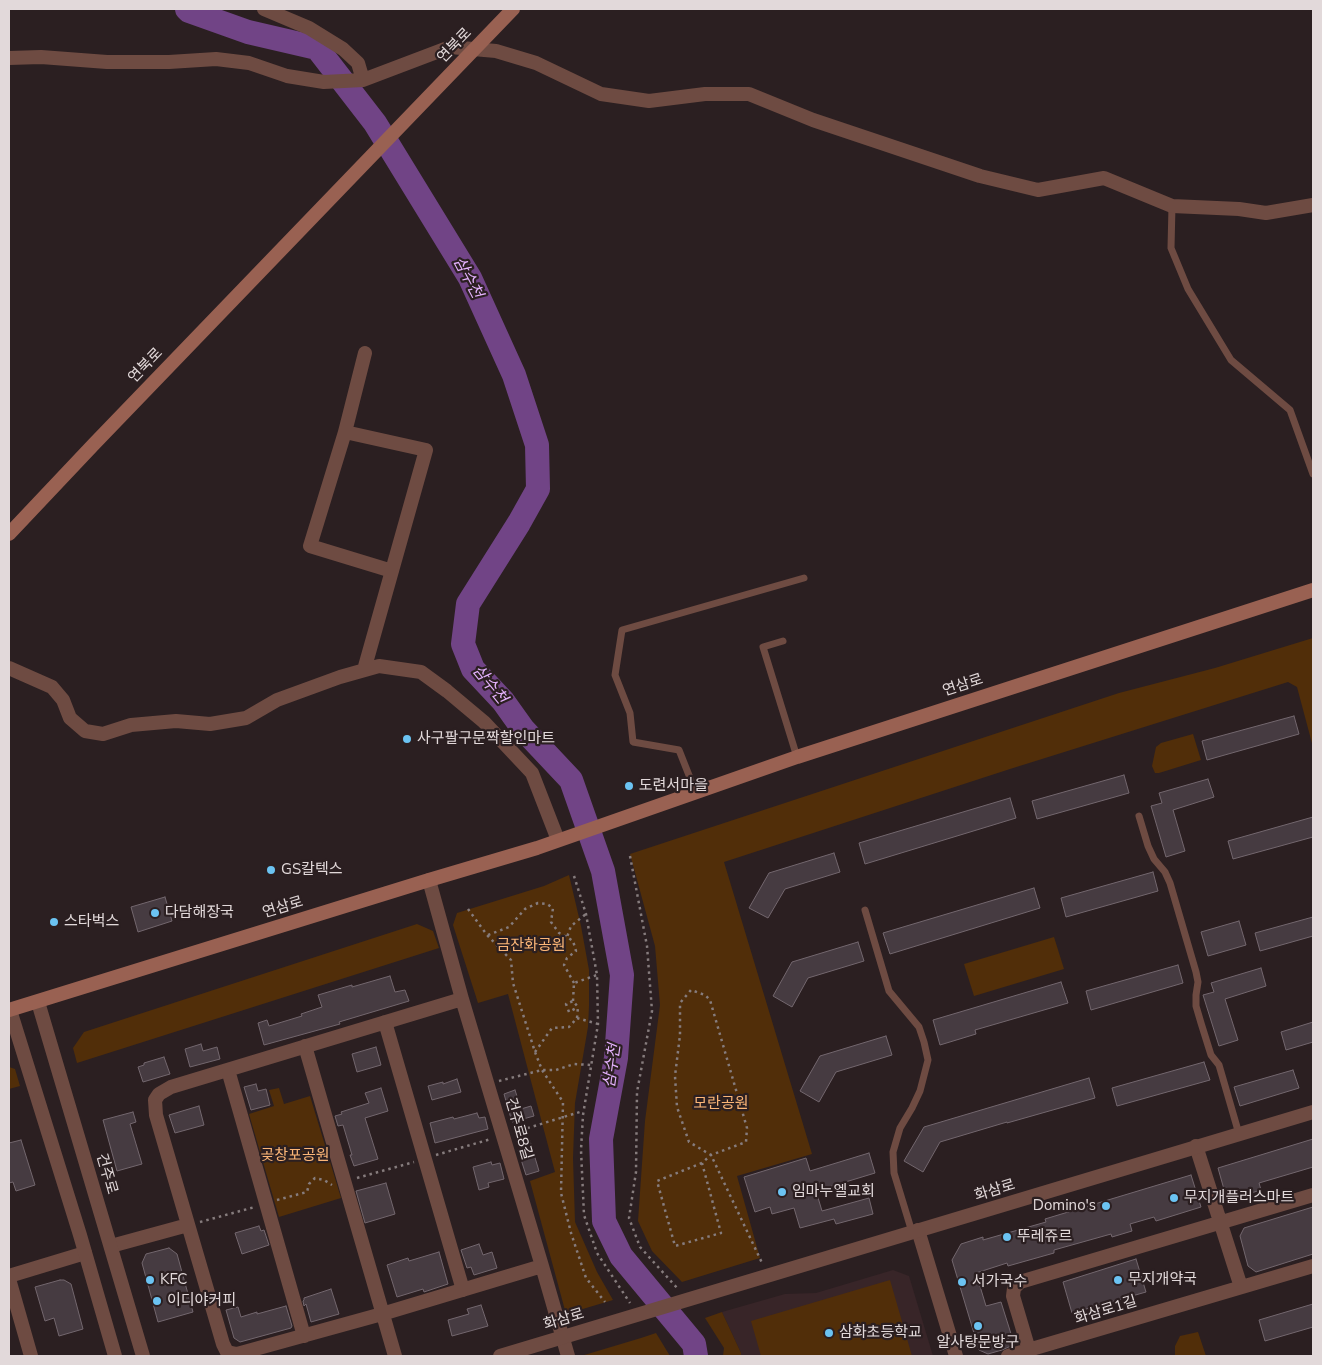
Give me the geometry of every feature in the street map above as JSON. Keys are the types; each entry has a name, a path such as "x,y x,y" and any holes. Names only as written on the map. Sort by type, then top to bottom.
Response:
{"main road":[{"name":"연북로","path":"9,534 513,9"},
{"name":"연삼로","path":"9,1010 563,839 797,757 1313,590"}],"street":[{"path":"264,9 309,28 343,49 358,63 363,80"},
{"path":"9,58 41,57 107,62 169,62 216,59 249,63 287,76 324,82 363,80 450,47 475,48 496,51 536,63 601,94 649,101 705,94 749,94 813,120 980,176 1038,190 1104,178 1172,206 1239,209 1266,213 1313,205"},
{"path":"365,353 345,432 310,546 392,571"},
{"path":"345,432 426,450 364,670"},
{"path":"9,668 52,687 63,700 70,718 85,731 103,734 131,725 176,721 210,724 246,718 277,700 340,677 379,666 420,672 447,691 484,722 532,773 563,839"},
{"name":"건주로8길","path":"429,880 502,1136 568,1356"},
{"path":"462,999 171,1087 159,1094 154,1100 156,1115 223,1344 227,1352 237,1354 382,1314 542,1266"},
{"name":"건주로","path":"38,1002 143,1356"},
{"path":"9,1010 115,1356"},
{"path":"384,1022 463,1290"},
{"path":"305,1046 395,1356"},
{"path":"228,1070 304,1336"},
{"name":"화삼로","path":"500,1356 1313,1112"},
{"path":"1196,1146 1241,1288"},
{"path":"1029,1350 1013,1296 1014,1288 1020,1282 1313,1195"},
{"path":"111,1246 188,1225"},
{"path":"915,1231 956,1356"},
{"path":"31,1356 9,1277 85,1253"},
{"name":"화삼로1길","path":"1008,1356 1313,1266"}],"lane":[{"path":"1172,206 1171,248 1188,289 1231,360 1290,410 1313,474"},
{"path":"696,793 679,750 633,742 630,713 615,675 622,630 804,578"},
{"path":"783,641 763,647 797,757"},
{"path":"1139,816 1154,859 1165,872 1170,883 1198,982 1196,1006 1200,1023 1211,1055 1220,1064 1239,1134"},
{"path":"865,910 889,991 919,1027 928,1060 920,1091 900,1128 893,1152 894,1173 915,1231"}],"path":[{"path":"630,856 647,946 652,1011 637,1092 636,1172 629,1218 640,1247 687,1300"},
{"path":"574,876 586,914 597,975 598,1024 583,1112 581,1150 584,1215 596,1253 638,1315"},
{"path":"487,935 509,927 525,909 538,903 547,904 554,908 552,922 559,933 573,941 576,951 567,958 564,965 574,983 573,1001 578,1006 577,1018 569,1027 552,1028 535,1052"},
{"path":"468,909 487,935 511,960 513,983 535,1052 542,1070 563,1102 561,1193 571,1233 586,1278 605,1302"},
{"path":"567,936 571,926 586,914"},
{"path":"574,983 597,975"},
{"path":"702,1163 721,1233 674,1246 658,1181 702,1163 710,1155 746,1142 747,1128 710,1000 705,995 691,990 680,1003 680,1036 675,1076 677,1106 689,1142 710,1155 768,1275"},
{"path":"573,1001 566,1004 569,1012 578,1006"},
{"path":"577,1018 598,1024"},
{"path":"488,1084 542,1070 556,1070 574,1064 591,1065"},
{"path":"188,1225 307,1192 309,1184 316,1178 332,1185 583,1112"}],"shaded area":[{"name":"삼화초등학교","path":"893,1270 909,1276 933,1356 741,1356 722,1312 785,1294 816,1293"}],"green space":[{"name":"모란공원","path":"1313,638 1313,747 1297,687 1288,682 1010,769 724,862 812,1154 737,1176 760,1258 682,1282 652,1251 638,1221 645,1121 660,1005 655,946 630,854 1119,693 1215,668"},
{"path":"1193,734 1201,760 1155,773 1152,766 1156,747 1161,743"},
{"name":"금잔화공원","path":"569,875 589,970 588,1027 575,1103 573,1158 575,1222 597,1272 613,1300 566,1314 530,1181 555,1172 508,994 478,1003 453,925 457,913 544,886"},
{"path":"417,924 433,931 439,948 77,1063 73,1048 84,1032"},
{"path":"1054,937 1064,969 974,996 964,964"},
{"path":"9,1067 15,1069 20,1086 9,1089"},
{"name":"곶창포공원","path":"279,1088 284,1104 310,1096 341,1198 279,1217 249,1114 274,1106 269,1090"},
{"name":"삼화초등학교","path":"890,1280 912,1356 761,1356 751,1321"},
{"path":"722,1312 741,1356 723,1356 724,1348 705,1318"},
{"path":"1198,1332 1206,1356 1175,1356 1175,1346 1180,1336"},
{"path":"656,1333 670,1356 581,1356 641,1338"}],"building":[{"path":"1294,716 1299,734 1207,760 1202,741"},
{"path":"1124,775 1129,793 1037,819 1032,801"},
{"path":"1208,779 1214,797 1173,810 1185,851 1166,857 1151,806 1162,803 1159,793"},
{"path":"1010,798 1016,818 865,864 859,843"},
{"path":"1313,817 1313,837 1233,859 1228,841"},
{"path":"834,853 840,872 785,889 768,918 749,908 769,873"},
{"path":"1153,872 1158,891 1066,917 1061,898"},
{"path":"1034,888 1040,908 890,954 883,933"},
{"path":"165,897 172,921 138,932 131,907"},
{"path":"1313,917 1313,936 1260,951 1255,933"},
{"path":"1239,921 1246,945 1208,956 1201,932"},
{"path":"858,942 864,961 808,978 792,1007 773,996 792,962"},
{"path":"1178,965 1183,983 1091,1010 1086,991"},
{"path":"1261,968 1266,986 1225,999 1238,1040 1219,1046 1203,995 1214,992 1211,983"},
{"path":"390,976 395,992 405,990 409,1001 339,1022 340,1024 264,1045 258,1023 267,1020 269,1026 302,1016 301,1014 322,1007 318,995"},
{"path":"1061,982 1068,1003 975,1030 976,1034 940,1045 933,1020"},
{"path":"1313,1022 1313,1042 1286,1050 1281,1032"},
{"path":"886,1036 892,1055 836,1072 819,1102 800,1091 820,1056"},
{"path":"201,1044 203,1051 217,1047 220,1059 190,1067 185,1049"},
{"path":"376,1047 381,1065 357,1072 352,1054"},
{"path":"164,1057 170,1074 143,1082 138,1067 144,1065 144,1063"},
{"path":"1204,1062 1210,1080 1117,1106 1112,1088"},
{"path":"1293,1070 1299,1088 1240,1106 1234,1087"},
{"path":"1089,1078 1095,1098 940,1142 923,1172 904,1161 924,1127"},
{"path":"457,1079 461,1092 432,1100 428,1086 443,1082 443,1084"},
{"path":"256,1084 258,1091 266,1089 270,1105 251,1110 244,1087"},
{"path":"381,1088 388,1111 365,1118 378,1159 354,1166 343,1125 338,1126 335,1116 342,1114 341,1112 369,1103 365,1093"},
{"path":"515,1090 521,1109 531,1106 534,1116 512,1122 504,1094"},
{"path":"199,1106 204,1125 175,1133 169,1115"},
{"path":"133,1112 136,1122 130,1124 142,1164 117,1171 103,1120"},
{"path":"477,1113 479,1118 485,1117 488,1129 435,1143 430,1123"},
{"path":"1313,1139 1313,1167 1259,1183 1261,1190 1227,1200 1218,1168"},
{"path":"21,1140 35,1185 16,1191 13,1182 9,1183 9,1143"},
{"path":"530,1141 539,1171 526,1175 518,1150 521,1149 520,1144"},
{"name":"임마누엘교회","path":"869,1153 875,1173 816,1191 822,1211 869,1198 873,1214 836,1224 834,1219 800,1228 794,1208 772,1214 770,1207 755,1212 744,1177 806,1158 810,1171"},
{"path":"491,1162 492,1165 500,1163 504,1179 488,1183 489,1187 479,1190 473,1167"},
{"path":"1191,1175 1201,1207 1156,1221 1154,1217 1130,1224 1132,1231 1112,1237 1111,1234 1054,1250 1054,1253 1008,1266 1007,1263 976,1273 986,1306 1001,1302 1012,1337 1008,1338 1011,1346 1002,1350 988,1354 979,1350 952,1260 961,1244 983,1237 983,1240 1046,1222 1045,1219"},
{"path":"386,1183 395,1214 365,1223 356,1191"},
{"path":"1313,1207 1313,1254 1256,1272 1248,1266 1240,1236 1244,1228"},
{"path":"259,1226 261,1231 264,1230 269,1245 242,1254 235,1233"},
{"path":"479,1244 483,1255 492,1252 497,1268 474,1275 471,1267 467,1268 461,1250"},
{"path":"169,1248 177,1254 193,1312 158,1322 142,1263 146,1254"},
{"path":"439,1252 448,1284 424,1292 423,1289 397,1297 387,1265 408,1258 409,1261"},
{"path":"1136,1259 1146,1292 1072,1313 1063,1282"},
{"path":"60,1280 71,1284 83,1329 59,1336 54,1318 45,1321 35,1287"},
{"path":"331,1289 339,1314 311,1322 306,1304 304,1306 304,1298"},
{"path":"1313,1304 1313,1327 1265,1341 1259,1320"},
{"path":"481,1305 488,1326 452,1336 448,1320 469,1314 467,1309"},
{"path":"286,1306 291,1328 240,1342 234,1338 226,1310 238,1307 241,1317"}],"waterway":[{"name":"삼수천","path":"187,9 248,32 317,48 375,123 470,278 514,375 537,445 538,489 468,604 463,644 473,669 503,701 523,729 571,780 603,871 622,975 616,1058 601,1139 604,1221 621,1256 694,1344 696,1356"}],"place":[{"name":"사구팔구문짝할인마트","path":"407,739"},
{"name":"도련서마을","path":"629,786"},
{"name":"GS칼텍스","path":"271,870"},
{"name":"다담해장국","path":"155,913"},
{"name":"스타벅스","path":"54,922"},
{"name":"임마누엘교회","path":"782,1192"},
{"name":"무지개플러스마트","path":"1174,1198"},
{"name":"Domino's","path":"1106,1206"},
{"name":"뚜레쥬르","path":"1007,1237"},
{"name":"KFC","path":"150,1280"},
{"name":"무지개약국","path":"1118,1280"},
{"name":"서가국수","path":"962,1282"},
{"name":"이디야커피","path":"157,1301"},
{"name":"알사탕문방구","path":"978,1326"},
{"name":"삼화초등학교","path":"829,1333"}]}
